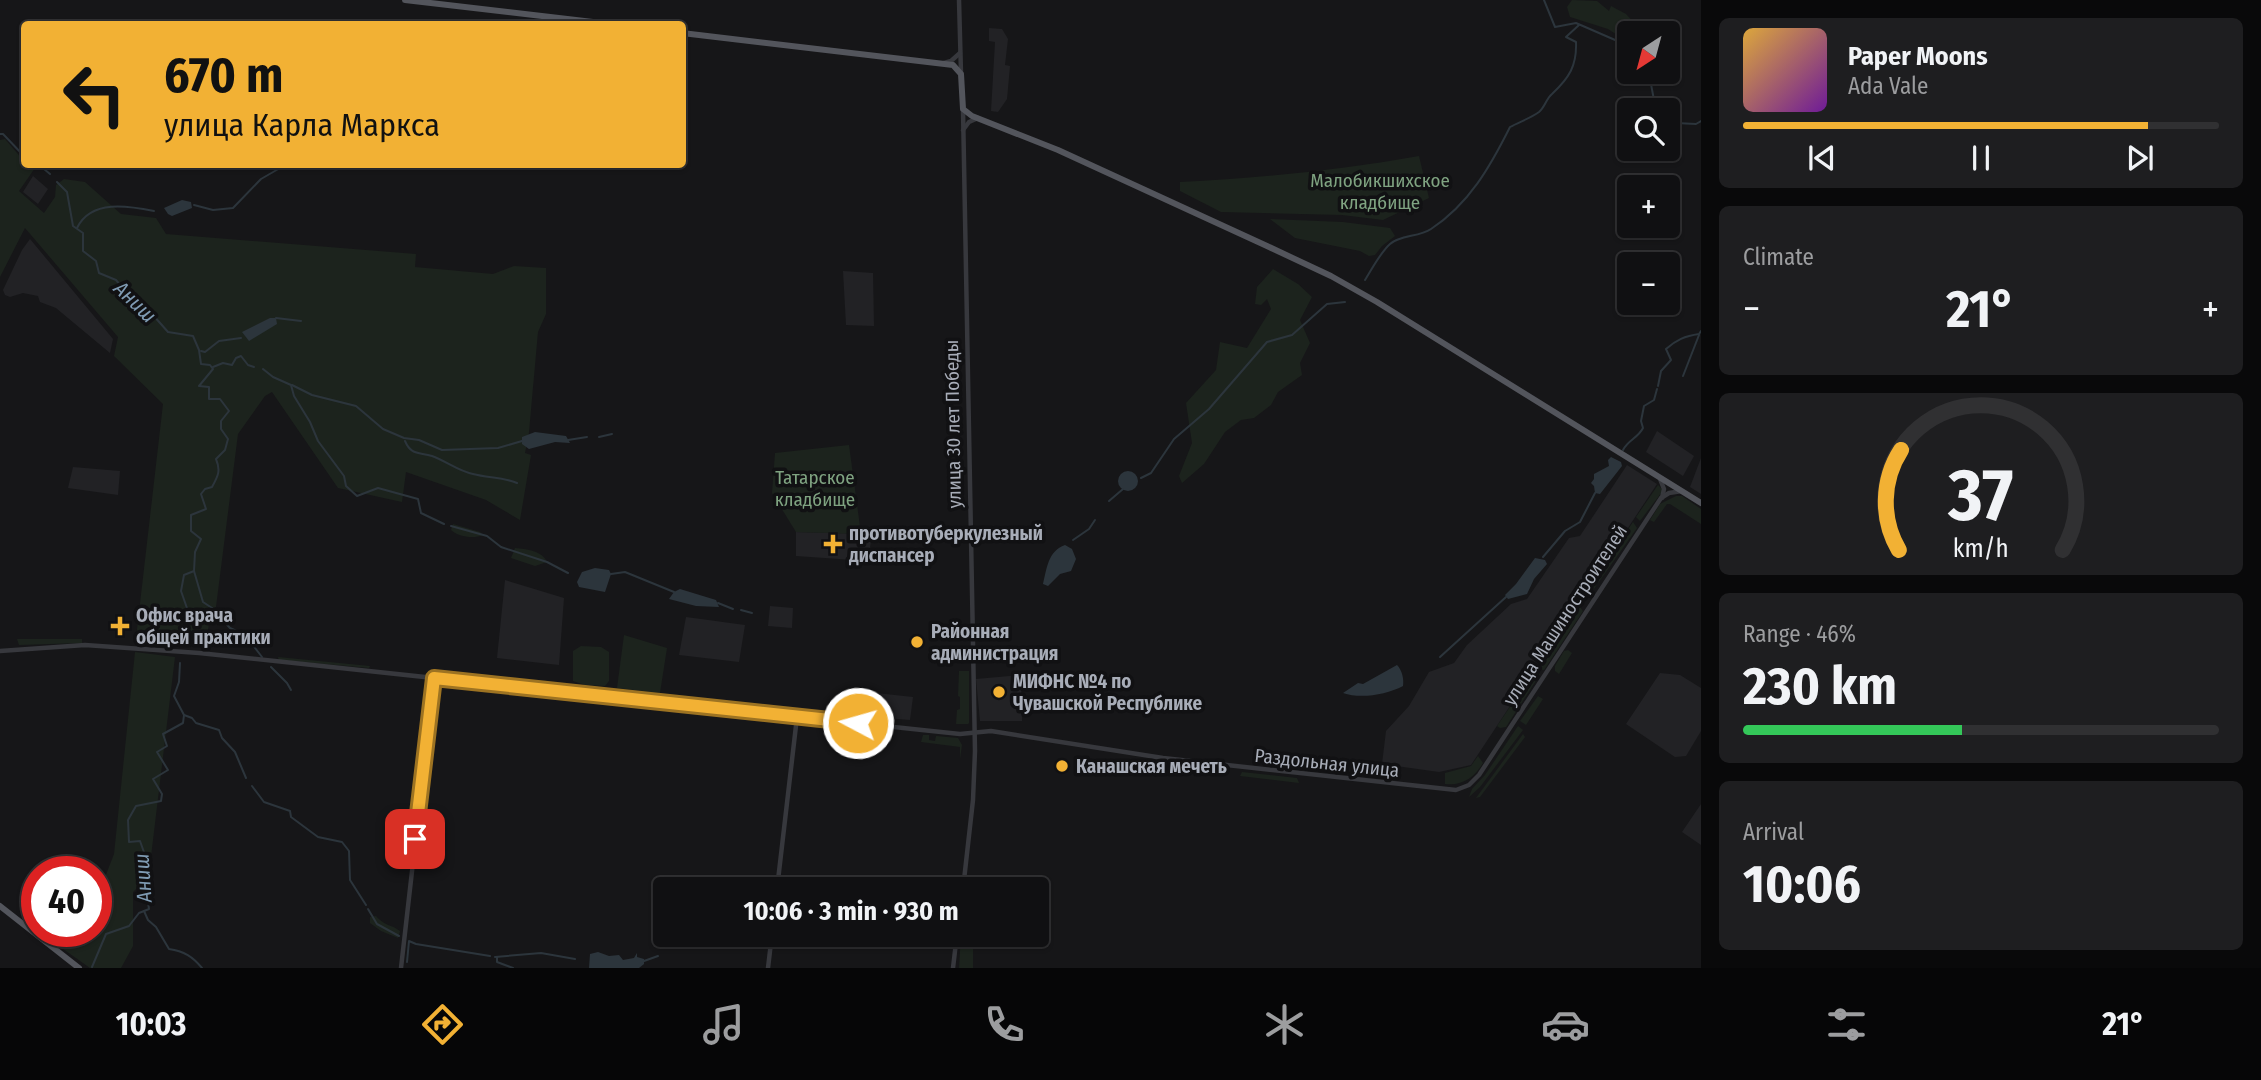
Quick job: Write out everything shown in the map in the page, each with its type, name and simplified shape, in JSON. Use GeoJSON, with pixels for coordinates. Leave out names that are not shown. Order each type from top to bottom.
{"type":"FeatureCollection","features":[{"type":"Feature","properties":{"kind":"main road"},"geometry":{"type":"LineString","coordinates":[[405,0],[584,21]]}},
{"type":"Feature","properties":{"kind":"main road"},"geometry":{"type":"LineString","coordinates":[[686,33],[953,65],[961,74],[962,109],[1058,150],[1331,276],[1701,503]]}},
{"type":"Feature","properties":{"kind":"main road"},"geometry":{"type":"LineString","coordinates":[[0,906],[79,968]]}},
{"type":"Feature","properties":{"kind":"street"},"geometry":{"type":"LineString","coordinates":[[959,0],[961,74]]}},
{"type":"Feature","properties":{"kind":"street"},"geometry":{"type":"LineString","coordinates":[[943,63],[951,61],[960,53]]}},
{"type":"Feature","properties":{"kind":"street","name":"улица 30 лет Победы"},"geometry":{"type":"LineString","coordinates":[[962,109],[974,732],[972,800],[963,877]]}},
{"type":"Feature","properties":{"kind":"street"},"geometry":{"type":"LineString","coordinates":[[963,131],[969,122],[978,118]]}},
{"type":"Feature","properties":{"kind":"street"},"geometry":{"type":"LineString","coordinates":[[1654,474],[1663,485],[1661,498]]}},
{"type":"Feature","properties":{"kind":"street"},"geometry":{"type":"LineString","coordinates":[[1661,498],[1669,493],[1683,492]]}},
{"type":"Feature","properties":{"kind":"street","name":"улица Машиностроителей"},"geometry":{"type":"LineString","coordinates":[[1469,785],[1479,775],[1661,498]]}},
{"type":"Feature","properties":{"kind":"street","name":"Раздольная улица"},"geometry":{"type":"LineString","coordinates":[[0,651],[61,646],[131,647],[960,734],[991,731],[1198,763],[1449,790],[1469,785]]}},
{"type":"Feature","properties":{"kind":"street"},"geometry":{"type":"LineString","coordinates":[[401,968],[434,678]]}},
{"type":"Feature","properties":{"kind":"street"},"geometry":{"type":"LineString","coordinates":[[778,877],[797,717]]}},
{"type":"Feature","properties":{"kind":"street"},"geometry":{"type":"LineString","coordinates":[[768,968],[770,947]]}},
{"type":"Feature","properties":{"kind":"street"},"geometry":{"type":"LineString","coordinates":[[953,968],[955,947]]}},
{"type":"Feature","properties":{"kind":"shaded area"},"geometry":{"type":"Polygon","coordinates":[[[989,28],[1002,29],[1008,39],[1005,65],[1010,66],[1007,99],[998,112],[991,111],[995,42],[989,41],[989,28]]]}},
{"type":"Feature","properties":{"kind":"shaded area"},"geometry":{"type":"Polygon","coordinates":[[[33,176],[48,189],[38,204],[23,192],[33,176]]]}},
{"type":"Feature","properties":{"kind":"shaded area"},"geometry":{"type":"Polygon","coordinates":[[[182,200],[191,202],[192,208],[172,216],[168,214],[164,208],[182,200]]]}},
{"type":"Feature","properties":{"kind":"shaded area"},"geometry":{"type":"Polygon","coordinates":[[[30,239],[113,339],[110,353],[56,308],[40,302],[38,296],[23,293],[10,297],[5,295],[3,290],[30,239]]]}},
{"type":"Feature","properties":{"kind":"shaded area"},"geometry":{"type":"Polygon","coordinates":[[[843,271],[873,273],[874,326],[846,325],[843,271]]]}},
{"type":"Feature","properties":{"kind":"shaded area"},"geometry":{"type":"Polygon","coordinates":[[[270,318],[276,318],[277,324],[249,341],[242,332],[270,318]]]}},
{"type":"Feature","properties":{"kind":"shaded area"},"geometry":{"type":"Polygon","coordinates":[[[1657,431],[1694,456],[1683,476],[1646,452],[1657,431]]]}},
{"type":"Feature","properties":{"kind":"shaded area"},"geometry":{"type":"Polygon","coordinates":[[[535,432],[566,436],[570,443],[555,442],[529,449],[522,444],[522,437],[535,432]]]}},
{"type":"Feature","properties":{"kind":"shaded area"},"geometry":{"type":"Polygon","coordinates":[[[1611,457],[1621,462],[1622,466],[1600,494],[1595,493],[1591,483],[1594,474],[1609,466],[1608,460],[1611,457]]]}},
{"type":"Feature","properties":{"kind":"shaded area"},"geometry":{"type":"Polygon","coordinates":[[[1701,458],[1701,494],[1690,487],[1701,458]]]}},
{"type":"Feature","properties":{"kind":"shaded area"},"geometry":{"type":"Polygon","coordinates":[[[1627,465],[1657,484],[1471,765],[1439,772],[1382,764],[1386,731],[1409,706],[1429,672],[1454,663],[1467,645],[1511,604],[1527,599],[1569,538],[1580,536],[1627,465]]]}},
{"type":"Feature","properties":{"kind":"shaded area"},"geometry":{"type":"Polygon","coordinates":[[[73,467],[120,471],[118,495],[68,488],[73,467]]]}},
{"type":"Feature","properties":{"kind":"shaded area"},"geometry":{"type":"Polygon","coordinates":[[[1128,471],[1135,474],[1138,481],[1135,488],[1128,491],[1121,488],[1118,481],[1121,474],[1128,471]]]}},
{"type":"Feature","properties":{"kind":"shaded area","name":"противотуберкулезный диспансер"},"geometry":{"type":"Polygon","coordinates":[[[796,532],[872,534],[868,561],[796,556],[796,532]]]}},
{"type":"Feature","properties":{"kind":"shaded area"},"geometry":{"type":"Polygon","coordinates":[[[1065,545],[1072,549],[1076,559],[1071,571],[1060,574],[1048,586],[1043,584],[1052,556],[1065,545]]]}},
{"type":"Feature","properties":{"kind":"shaded area"},"geometry":{"type":"Polygon","coordinates":[[[1535,558],[1545,560],[1547,564],[1534,579],[1527,594],[1508,599],[1505,595],[1535,558]]]}},
{"type":"Feature","properties":{"kind":"shaded area"},"geometry":{"type":"Polygon","coordinates":[[[595,568],[609,570],[611,574],[605,592],[579,587],[577,582],[582,572],[595,568]]]}},
{"type":"Feature","properties":{"kind":"shaded area"},"geometry":{"type":"Polygon","coordinates":[[[505,580],[564,598],[559,665],[497,658],[505,580]]]}},
{"type":"Feature","properties":{"kind":"shaded area"},"geometry":{"type":"Polygon","coordinates":[[[680,589],[716,600],[719,607],[696,606],[669,599],[680,589]]]}},
{"type":"Feature","properties":{"kind":"shaded area"},"geometry":{"type":"Polygon","coordinates":[[[770,606],[793,608],[792,628],[768,626],[770,606]]]}},
{"type":"Feature","properties":{"kind":"shaded area"},"geometry":{"type":"Polygon","coordinates":[[[686,617],[745,625],[739,662],[679,655],[686,617]]]}},
{"type":"Feature","properties":{"kind":"shaded area"},"geometry":{"type":"Polygon","coordinates":[[[1397,665],[1403,686],[1373,695],[1343,693],[1358,683],[1363,684],[1397,665]]]}},
{"type":"Feature","properties":{"kind":"shaded area"},"geometry":{"type":"Polygon","coordinates":[[[1660,673],[1680,675],[1701,688],[1701,731],[1686,756],[1675,757],[1626,724],[1660,673]]]}},
{"type":"Feature","properties":{"kind":"shaded area","name":"МИФНС №4 по Чувашской Республике"},"geometry":{"type":"Polygon","coordinates":[[[1021,675],[1022,721],[980,721],[976,679],[1021,675]]]}},
{"type":"Feature","properties":{"kind":"shaded area"},"geometry":{"type":"Polygon","coordinates":[[[876,693],[913,697],[910,720],[873,717],[876,693]]]}},
{"type":"Feature","properties":{"kind":"shaded area"},"geometry":{"type":"Polygon","coordinates":[[[1701,804],[1701,845],[1682,832],[1701,804]]]}},
{"type":"Feature","properties":{"kind":"shaded area"},"geometry":{"type":"Polygon","coordinates":[[[598,952],[609,956],[619,955],[623,960],[634,958],[637,953],[637,957],[644,959],[644,964],[639,968],[589,968],[590,954],[598,952]]]}},
{"type":"Feature","properties":{"kind":"green space"},"geometry":{"type":"Polygon","coordinates":[[[1572,0],[1597,1],[1609,11],[1611,6],[1626,14],[1632,21],[1617,21],[1617,35],[1608,29],[1570,17],[1567,7],[1572,0]]]}},
{"type":"Feature","properties":{"kind":"green space"},"geometry":{"type":"Polygon","coordinates":[[[5,139],[21,158],[21,168],[35,168],[19,191],[44,213],[55,197],[56,185],[64,179],[85,182],[121,214],[156,218],[166,234],[416,254],[415,267],[493,274],[514,266],[546,268],[546,314],[538,332],[525,453],[531,455],[520,520],[486,500],[406,472],[402,502],[338,488],[272,392],[265,396],[238,434],[216,607],[212,609],[205,645],[174,644],[136,638],[163,404],[114,356],[118,337],[25,228],[0,277],[0,140],[5,139]]]}},
{"type":"Feature","properties":{"kind":"green space","name":"Малобикшихское кладбище"},"geometry":{"type":"Polygon","coordinates":[[[1419,156],[1429,198],[1383,220],[1342,215],[1221,212],[1180,191],[1180,182],[1300,173],[1419,156]]]}},
{"type":"Feature","properties":{"kind":"green space"},"geometry":{"type":"Polygon","coordinates":[[[1270,219],[1343,222],[1390,228],[1395,236],[1375,255],[1369,256],[1360,251],[1295,238],[1270,219]]]}},
{"type":"Feature","properties":{"kind":"green space"},"geometry":{"type":"Polygon","coordinates":[[[1273,269],[1298,284],[1312,297],[1300,320],[1310,343],[1300,363],[1302,375],[1278,392],[1271,405],[1254,418],[1241,420],[1225,432],[1204,464],[1182,483],[1179,476],[1192,443],[1186,403],[1216,370],[1220,342],[1247,348],[1271,309],[1267,299],[1261,305],[1255,304],[1257,287],[1273,269]]]}},
{"type":"Feature","properties":{"kind":"green space","name":"Татарское кладбище"},"geometry":{"type":"Polygon","coordinates":[[[849,445],[861,534],[796,532],[772,493],[775,453],[849,445]]]}},
{"type":"Feature","properties":{"kind":"green space"},"geometry":{"type":"Polygon","coordinates":[[[1658,485],[1662,492],[1640,521],[1636,517],[1658,485]]]}},
{"type":"Feature","properties":{"kind":"green space"},"geometry":{"type":"Polygon","coordinates":[[[1682,496],[1701,509],[1701,524],[1670,504],[1667,504],[1654,522],[1650,520],[1660,504],[1682,496]]]}},
{"type":"Feature","properties":{"kind":"green space"},"geometry":{"type":"Polygon","coordinates":[[[1633,522],[1637,528],[1584,603],[1580,601],[1633,522]]]}},
{"type":"Feature","properties":{"kind":"green space"},"geometry":{"type":"Polygon","coordinates":[[[453,524],[483,535],[462,536],[451,530],[453,524]]]}},
{"type":"Feature","properties":{"kind":"green space"},"geometry":{"type":"Polygon","coordinates":[[[515,548],[538,553],[547,562],[535,566],[511,558],[515,548]]]}},
{"type":"Feature","properties":{"kind":"green space"},"geometry":{"type":"Polygon","coordinates":[[[1578,605],[1583,611],[1544,670],[1536,668],[1578,605]]]}},
{"type":"Feature","properties":{"kind":"green space"},"geometry":{"type":"Polygon","coordinates":[[[624,635],[667,648],[660,693],[617,688],[624,635]]]}},
{"type":"Feature","properties":{"kind":"green space"},"geometry":{"type":"Polygon","coordinates":[[[17,639],[82,639],[82,643],[19,645],[17,639]]]}},
{"type":"Feature","properties":{"kind":"green space"},"geometry":{"type":"Polygon","coordinates":[[[581,646],[601,647],[609,652],[609,681],[605,686],[573,681],[573,651],[581,646]]]}},
{"type":"Feature","properties":{"kind":"green space"},"geometry":{"type":"Polygon","coordinates":[[[1564,651],[1572,653],[1559,674],[1555,671],[1555,666],[1564,651]]]}},
{"type":"Feature","properties":{"kind":"green space"},"geometry":{"type":"Polygon","coordinates":[[[135,652],[175,657],[147,890],[137,888],[133,892],[133,946],[121,968],[90,968],[60,947],[112,947],[114,854],[135,652]]]}},
{"type":"Feature","properties":{"kind":"green space"},"geometry":{"type":"Polygon","coordinates":[[[278,657],[370,666],[279,660],[278,657]]]}},
{"type":"Feature","properties":{"kind":"green space"},"geometry":{"type":"Polygon","coordinates":[[[959,671],[969,671],[968,724],[956,724],[957,710],[960,709],[959,671]]]}},
{"type":"Feature","properties":{"kind":"green space"},"geometry":{"type":"Polygon","coordinates":[[[1534,671],[1540,674],[1539,676],[1506,727],[1500,728],[1497,726],[1534,671]]]}},
{"type":"Feature","properties":{"kind":"green space"},"geometry":{"type":"Polygon","coordinates":[[[482,677],[550,685],[550,688],[483,680],[482,677]]]}},
{"type":"Feature","properties":{"kind":"green space"},"geometry":{"type":"Polygon","coordinates":[[[1538,696],[1543,699],[1526,725],[1520,721],[1538,696]]]}},
{"type":"Feature","properties":{"kind":"green space"},"geometry":{"type":"Polygon","coordinates":[[[667,697],[741,706],[741,709],[667,700],[667,697]]]}},
{"type":"Feature","properties":{"kind":"green space"},"geometry":{"type":"Polygon","coordinates":[[[1518,726],[1523,730],[1480,787],[1469,797],[1472,789],[1485,775],[1518,726]]]}},
{"type":"Feature","properties":{"kind":"green space"},"geometry":{"type":"Polygon","coordinates":[[[1523,734],[1525,737],[1480,797],[1476,798],[1523,734]]]}},
{"type":"Feature","properties":{"kind":"green space"},"geometry":{"type":"Polygon","coordinates":[[[923,735],[929,735],[929,740],[935,741],[936,736],[958,738],[962,745],[960,759],[960,747],[921,742],[923,735]]]}},
{"type":"Feature","properties":{"kind":"green space"},"geometry":{"type":"Polygon","coordinates":[[[1478,756],[1483,763],[1472,777],[1457,784],[1445,784],[1445,773],[1471,766],[1478,756]]]}},
{"type":"Feature","properties":{"kind":"green space"},"geometry":{"type":"Polygon","coordinates":[[[1242,772],[1297,778],[1299,783],[1240,776],[1242,772]]]}},
{"type":"Feature","properties":{"kind":"green space"},"geometry":{"type":"Polygon","coordinates":[[[376,916],[400,931],[398,938],[370,923],[370,917],[376,916]]]}},
{"type":"Feature","properties":{"kind":"green space"},"geometry":{"type":"Polygon","coordinates":[[[960,947],[973,947],[973,968],[959,968],[960,947]]]}},
{"type":"Feature","properties":{"kind":"waterway"},"geometry":{"type":"LineString","coordinates":[[1544,0],[1555,27],[1576,23],[1617,41]]}},
{"type":"Feature","properties":{"kind":"waterway"},"geometry":{"type":"LineString","coordinates":[[1365,280],[1390,244],[1431,229],[1457,208],[1477,184],[1510,127],[1541,110],[1571,71],[1576,42],[1566,37],[1579,25]]}},
{"type":"Feature","properties":{"kind":"waterway"},"geometry":{"type":"LineString","coordinates":[[1651,84],[1654,98]]}},
{"type":"Feature","properties":{"kind":"waterway"},"geometry":{"type":"LineString","coordinates":[[1680,123],[1696,124],[1701,121]]}},
{"type":"Feature","properties":{"kind":"waterway","name":"Аниш"},"geometry":{"type":"LineString","coordinates":[[0,134],[21,153]]}},
{"type":"Feature","properties":{"kind":"waterway","name":"Аниш"},"geometry":{"type":"LineString","coordinates":[[43,168],[50,174]]}},
{"type":"Feature","properties":{"kind":"waterway"},"geometry":{"type":"LineString","coordinates":[[194,205],[213,210],[233,208],[261,179],[280,168]]}},
{"type":"Feature","properties":{"kind":"waterway","name":"Аниш"},"geometry":{"type":"LineString","coordinates":[[57,182],[67,192],[73,226],[83,233],[83,251],[96,261],[99,273],[116,280],[139,308],[153,315],[168,332],[193,336],[201,364],[210,365],[213,369],[199,386],[209,387],[209,399],[220,399],[229,411],[221,421],[221,429],[228,439],[225,450],[216,459],[219,470],[217,476],[212,487],[201,494],[206,509],[191,515],[191,531],[201,539],[195,552],[194,571],[184,575],[181,591],[188,611],[187,624],[180,640]]}},
{"type":"Feature","properties":{"kind":"waterway"},"geometry":{"type":"LineString","coordinates":[[77,228],[91,212],[101,209],[133,207],[154,211]]}},
{"type":"Feature","properties":{"kind":"waterway"},"geometry":{"type":"LineString","coordinates":[[1141,478],[1151,473],[1174,439],[1209,409],[1267,342],[1292,335],[1327,304],[1345,302]]}},
{"type":"Feature","properties":{"kind":"waterway"},"geometry":{"type":"LineString","coordinates":[[276,318],[301,321]]}},
{"type":"Feature","properties":{"kind":"waterway"},"geometry":{"type":"LineString","coordinates":[[1658,386],[1661,371],[1671,360],[1666,349],[1701,331]]}},
{"type":"Feature","properties":{"kind":"waterway"},"geometry":{"type":"LineString","coordinates":[[1683,376],[1699,335]]}},
{"type":"Feature","properties":{"kind":"waterway"},"geometry":{"type":"LineString","coordinates":[[201,351],[205,352],[219,341],[241,338]]}},
{"type":"Feature","properties":{"kind":"waterway"},"geometry":{"type":"LineString","coordinates":[[213,367],[223,363],[232,365],[236,358],[241,356],[248,365],[254,367]]}},
{"type":"Feature","properties":{"kind":"waterway"},"geometry":{"type":"LineString","coordinates":[[263,369],[291,385],[318,441],[344,476],[346,486],[357,496],[378,488],[418,499],[421,513],[444,524]]}},
{"type":"Feature","properties":{"kind":"waterway"},"geometry":{"type":"LineString","coordinates":[[292,385],[312,395],[356,406],[383,429],[442,450],[498,448],[522,441]]}},
{"type":"Feature","properties":{"kind":"waterway"},"geometry":{"type":"LineString","coordinates":[[1623,450],[1643,428],[1641,421],[1644,406],[1654,400],[1657,389]]}},
{"type":"Feature","properties":{"kind":"waterway"},"geometry":{"type":"LineString","coordinates":[[599,437],[612,434]]}},
{"type":"Feature","properties":{"kind":"waterway"},"geometry":{"type":"LineString","coordinates":[[568,440],[587,437]]}},
{"type":"Feature","properties":{"kind":"waterway"},"geometry":{"type":"LineString","coordinates":[[405,441],[412,451],[432,456],[462,471],[517,483]]}},
{"type":"Feature","properties":{"kind":"waterway"},"geometry":{"type":"LineString","coordinates":[[1109,501],[1123,489]]}},
{"type":"Feature","properties":{"kind":"waterway"},"geometry":{"type":"LineString","coordinates":[[1543,557],[1565,531],[1580,522],[1595,493]]}},
{"type":"Feature","properties":{"kind":"waterway"},"geometry":{"type":"LineString","coordinates":[[1073,540],[1089,529],[1095,520]]}},
{"type":"Feature","properties":{"kind":"waterway"},"geometry":{"type":"LineString","coordinates":[[451,526],[487,536],[501,547],[547,562],[568,573]]}},
{"type":"Feature","properties":{"kind":"waterway"},"geometry":{"type":"LineString","coordinates":[[194,571],[203,602],[230,628],[245,635],[262,657]]}},
{"type":"Feature","properties":{"kind":"waterway"},"geometry":{"type":"LineString","coordinates":[[611,574],[625,572],[674,592]]}},
{"type":"Feature","properties":{"kind":"waterway"},"geometry":{"type":"LineString","coordinates":[[1440,657],[1506,597]]}},
{"type":"Feature","properties":{"kind":"waterway"},"geometry":{"type":"LineString","coordinates":[[718,603],[733,609]]}},
{"type":"Feature","properties":{"kind":"waterway"},"geometry":{"type":"LineString","coordinates":[[741,610],[752,613]]}},
{"type":"Feature","properties":{"kind":"waterway","name":"Аниш"},"geometry":{"type":"LineString","coordinates":[[92,967],[106,934],[129,926],[139,913],[149,909],[143,869],[145,855],[140,841],[129,842],[128,820],[136,806],[161,801],[162,794],[153,779],[168,770],[157,752],[167,746],[163,734],[183,723],[184,715],[174,696],[179,682],[180,663]]}},
{"type":"Feature","properties":{"kind":"waterway"},"geometry":{"type":"LineString","coordinates":[[271,667],[291,690]]}},
{"type":"Feature","properties":{"kind":"waterway"},"geometry":{"type":"LineString","coordinates":[[184,715],[196,723],[219,730],[222,738],[235,752],[246,778]]}},
{"type":"Feature","properties":{"kind":"waterway"},"geometry":{"type":"LineString","coordinates":[[252,786],[264,802],[290,811],[291,817],[318,837],[342,842],[349,851],[350,880],[366,905]]}},
{"type":"Feature","properties":{"kind":"waterway"},"geometry":{"type":"LineString","coordinates":[[368,909],[377,924],[399,936]]}},
{"type":"Feature","properties":{"kind":"waterway"},"geometry":{"type":"LineString","coordinates":[[144,911],[169,949],[188,955],[202,968]]}},
{"type":"Feature","properties":{"kind":"waterway"},"geometry":{"type":"LineString","coordinates":[[407,962],[409,941],[490,956]]}},
{"type":"Feature","properties":{"kind":"waterway"},"geometry":{"type":"LineString","coordinates":[[495,957],[541,953],[575,959]]}},
{"type":"Feature","properties":{"kind":"waterway"},"geometry":{"type":"LineString","coordinates":[[644,961],[658,956]]}},
{"type":"Feature","properties":{"kind":"waterway"},"geometry":{"type":"LineString","coordinates":[[497,957],[497,962],[513,968]]}},
{"type":"Feature","properties":{"kind":"place","name":"противотуберкулезный диспансер"},"geometry":{"type":"Point","coordinates":[833,544]}},
{"type":"Feature","properties":{"kind":"place","name":"Офис врача общей практики"},"geometry":{"type":"Point","coordinates":[120,626]}},
{"type":"Feature","properties":{"kind":"place","name":"Районная администрация"},"geometry":{"type":"Point","coordinates":[917,642]}},
{"type":"Feature","properties":{"kind":"place","name":"МИФНС №4 по Чувашской Республике"},"geometry":{"type":"Point","coordinates":[999,692]}},
{"type":"Feature","properties":{"kind":"place","name":"Канашская мечеть"},"geometry":{"type":"Point","coordinates":[1062,766]}},
{"type":"Feature","properties":{"kind":"route"},"geometry":{"type":"LineString","coordinates":[[415,839],[434,678],[858,723]]}}]}
